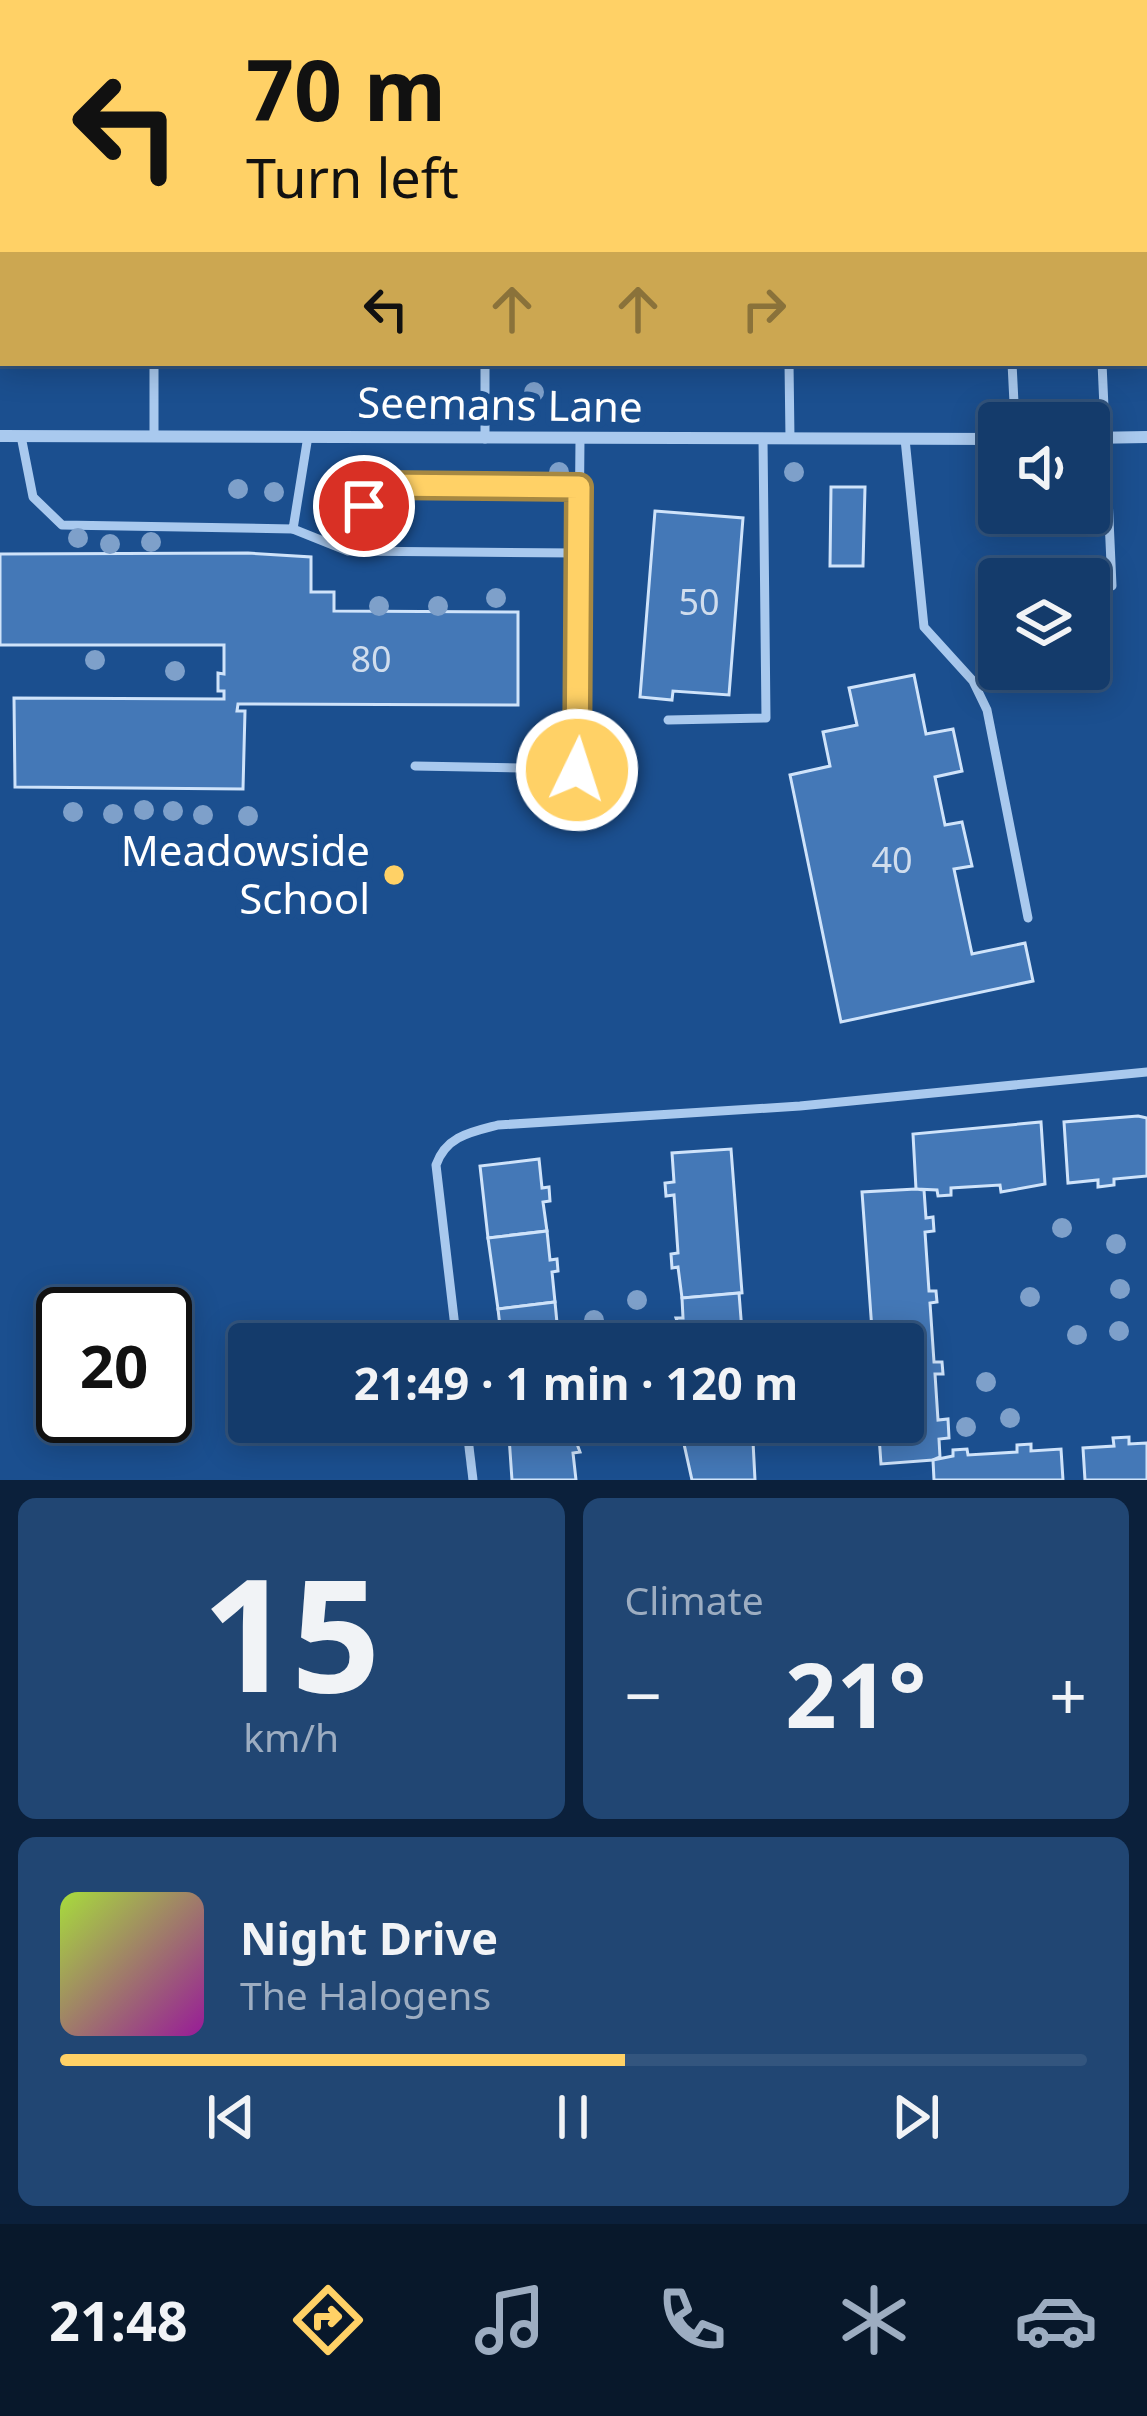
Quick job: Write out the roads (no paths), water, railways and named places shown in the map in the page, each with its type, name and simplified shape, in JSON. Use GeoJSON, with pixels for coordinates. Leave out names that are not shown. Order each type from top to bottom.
{"type":"FeatureCollection","features":[{"type":"Feature","properties":{"kind":"street","name":"Seemans Lane"},"geometry":{"type":"LineString","coordinates":[[0,436],[978,439]]}},
{"type":"Feature","properties":{"kind":"street"},"geometry":{"type":"LineString","coordinates":[[1110,438],[1147,437]]}},
{"type":"Feature","properties":{"kind":"lane"},"geometry":{"type":"LineString","coordinates":[[154,366],[154,436]]}},
{"type":"Feature","properties":{"kind":"lane"},"geometry":{"type":"LineString","coordinates":[[485,366],[485,439]]}},
{"type":"Feature","properties":{"kind":"lane"},"geometry":{"type":"LineString","coordinates":[[789,366],[790,439]]}},
{"type":"Feature","properties":{"kind":"lane"},"geometry":{"type":"LineString","coordinates":[[1012,366],[1014,402]]}},
{"type":"Feature","properties":{"kind":"lane"},"geometry":{"type":"LineString","coordinates":[[1099,402],[1102,366]]}},
{"type":"Feature","properties":{"kind":"lane"},"geometry":{"type":"LineString","coordinates":[[21,436],[33,497],[62,525],[292,529],[348,551],[577,553]]}},
{"type":"Feature","properties":{"kind":"lane"},"geometry":{"type":"LineString","coordinates":[[292,529],[308,436]]}},
{"type":"Feature","properties":{"kind":"lane"},"geometry":{"type":"LineString","coordinates":[[415,766],[577,770],[580,439]]}},
{"type":"Feature","properties":{"kind":"lane"},"geometry":{"type":"LineString","coordinates":[[668,720],[766,718],[763,439]]}},
{"type":"Feature","properties":{"kind":"lane"},"geometry":{"type":"LineString","coordinates":[[905,439],[924,627],[974,682],[987,710],[1028,918]]}},
{"type":"Feature","properties":{"kind":"lane"},"geometry":{"type":"LineString","coordinates":[[363,551],[362,513],[374,489],[382,485],[579,487]]}},
{"type":"Feature","properties":{"kind":"lane"},"geometry":{"type":"LineString","coordinates":[[1106,534],[1112,586]]}},
{"type":"Feature","properties":{"kind":"lane"},"geometry":{"type":"LineString","coordinates":[[455,1323],[436,1165],[441,1150],[460,1135],[498,1125],[800,1106],[1147,1072]]}},
{"type":"Feature","properties":{"kind":"lane"},"geometry":{"type":"LineString","coordinates":[[469,1443],[473,1480]]}},
{"type":"Feature","properties":{"kind":"place","name":"Meadowside School"},"geometry":{"type":"Point","coordinates":[394,875]}}]}
